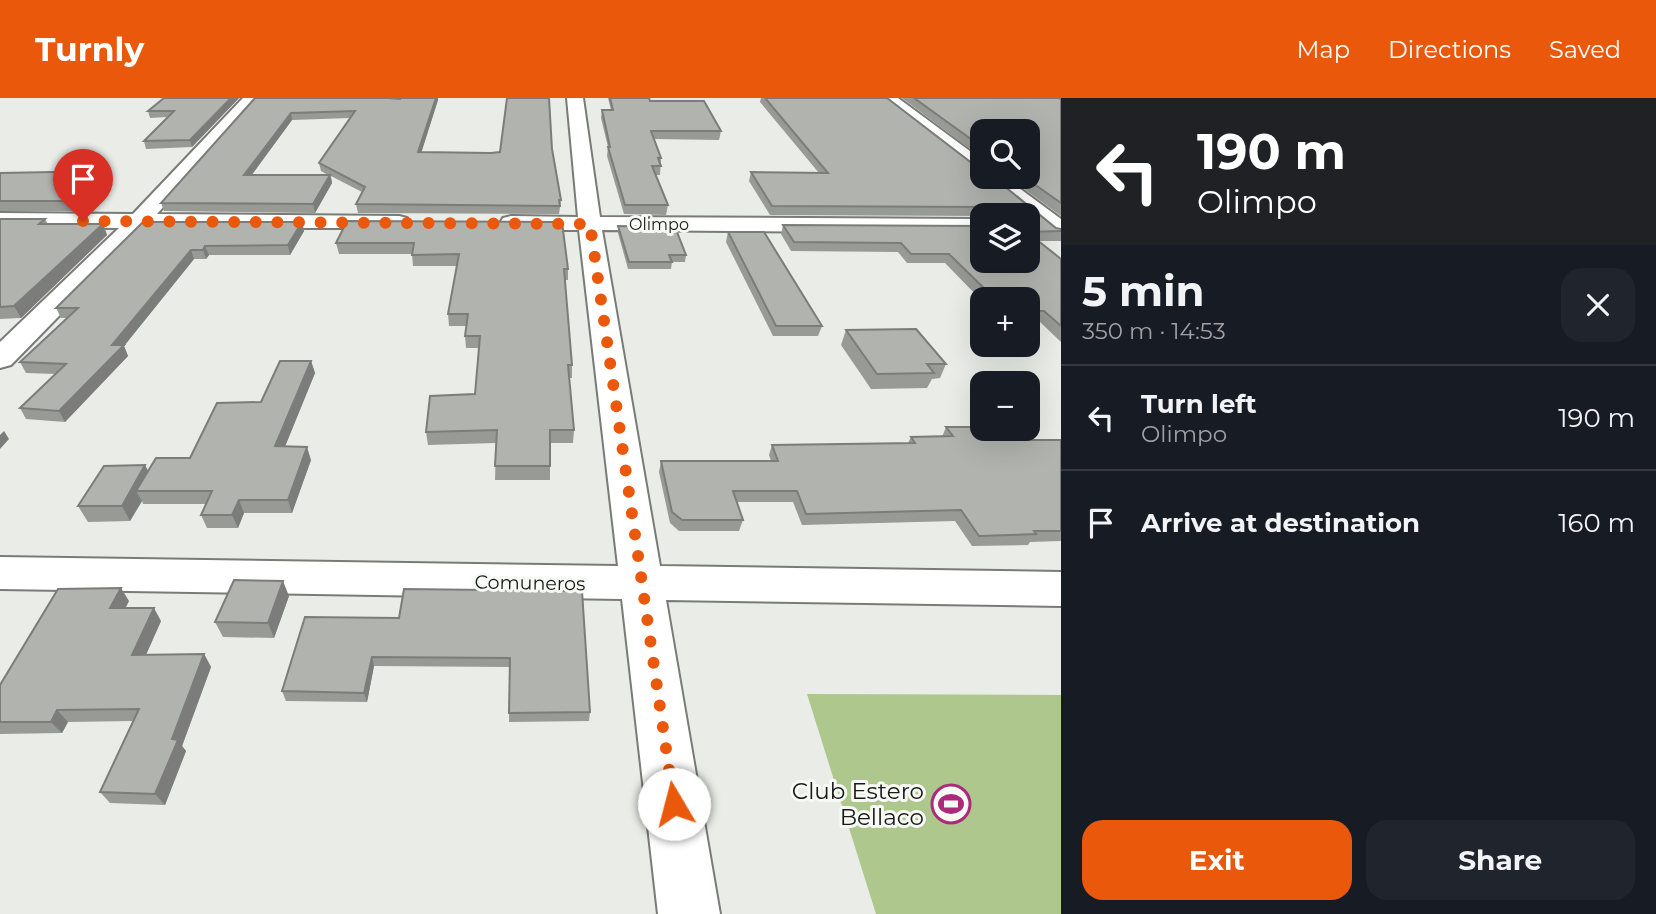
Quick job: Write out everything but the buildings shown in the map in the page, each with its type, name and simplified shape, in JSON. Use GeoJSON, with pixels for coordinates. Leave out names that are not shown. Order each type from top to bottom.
{"type":"FeatureCollection","features":[{"type":"Feature","properties":{"kind":"street"},"geometry":{"type":"LineString","coordinates":[[0,359],[138,222],[252,98]]}},
{"type":"Feature","properties":{"kind":"street"},"geometry":{"type":"LineString","coordinates":[[575,98],[590,224],[689,914]]}},
{"type":"Feature","properties":{"kind":"street"},"geometry":{"type":"LineString","coordinates":[[888,98],[970,160]]}},
{"type":"Feature","properties":{"kind":"street"},"geometry":{"type":"LineString","coordinates":[[1008,189],[1060,228]]}},
{"type":"Feature","properties":{"kind":"street"},"geometry":{"type":"LineString","coordinates":[[0,220],[426,223]]}},
{"type":"Feature","properties":{"kind":"street","name":"Olimpo"},"geometry":{"type":"LineString","coordinates":[[494,223],[970,226]]}},
{"type":"Feature","properties":{"kind":"street"},"geometry":{"type":"LineString","coordinates":[[1040,227],[1060,228]]}},
{"type":"Feature","properties":{"kind":"street","name":"Comuneros"},"geometry":{"type":"LineString","coordinates":[[0,573],[643,585],[1061,589]]}},
{"type":"Feature","properties":{"kind":"green space","name":"Club Estero Bellaco"},"geometry":{"type":"Polygon","coordinates":[[[807,694],[1061,695],[1061,914],[876,914],[807,694]]]}},
{"type":"Feature","properties":{"kind":"place","name":"Club Estero Bellaco"},"geometry":{"type":"Point","coordinates":[951,804]}},
{"type":"Feature","properties":{"kind":"route"},"geometry":{"type":"LineString","coordinates":[[83,221],[590,224],[674,804]]}}]}
